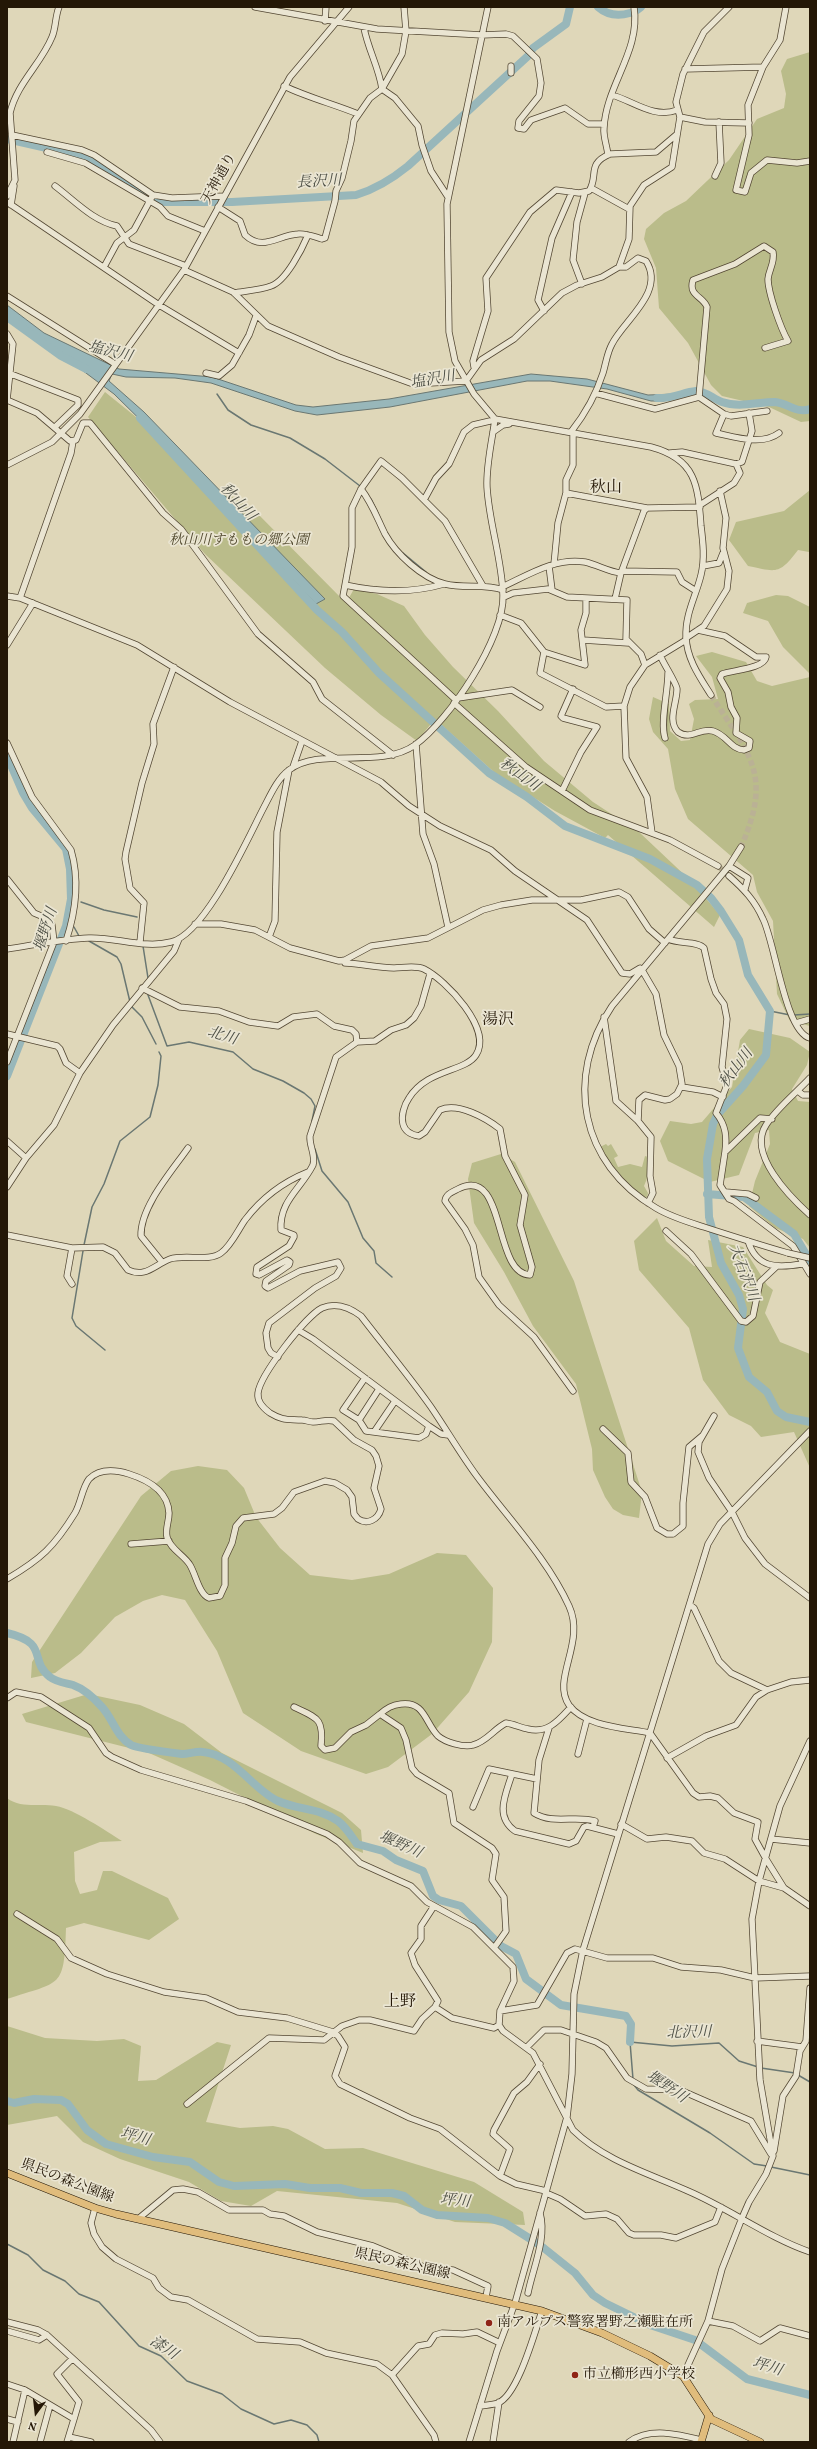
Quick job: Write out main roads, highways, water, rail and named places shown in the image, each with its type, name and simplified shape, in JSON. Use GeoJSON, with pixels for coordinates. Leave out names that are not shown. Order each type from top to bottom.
{"type":"FeatureCollection","features":[{"type":"Feature","properties":{"kind":"main road","name":"県民の森公園線"},"geometry":{"type":"LineString","coordinates":[[7,2173],[95,2208],[138,2219],[515,2303],[542,2311],[627,2344],[683,2376],[709,2415],[715,2421],[760,2442]]}},
{"type":"Feature","properties":{"kind":"main road"},"geometry":{"type":"LineString","coordinates":[[701,2441],[709,2415]]}},
{"type":"Feature","properties":{"kind":"water"},"geometry":{"type":"Polygon","coordinates":[[[7,305],[44,333],[119,369],[212,377],[296,405],[313,407],[389,399],[531,374],[587,379],[648,395],[675,394],[664,401],[651,401],[607,389],[550,381],[527,381],[390,407],[317,415],[295,411],[211,383],[175,378],[126,377],[112,374],[109,381],[144,412],[325,599],[316,604],[171,450],[114,394],[7,314],[7,305]]]}},
{"type":"Feature","properties":{"kind":"waterway","name":"長沢川"},"geometry":{"type":"LineString","coordinates":[[7,139],[82,156],[159,202],[232,202],[356,195],[384,183],[408,166],[528,56],[533,48],[566,24],[570,7]]}},
{"type":"Feature","properties":{"kind":"waterway","name":"長沢川"},"geometry":{"type":"LineString","coordinates":[[598,7],[605,12],[613,14],[630,13]]}},
{"type":"Feature","properties":{"kind":"waterway","name":"長沢川"},"geometry":{"type":"LineString","coordinates":[[637,10],[641,7]]}},
{"type":"Feature","properties":{"kind":"waterway","name":"秋山川"},"geometry":{"type":"LineString","coordinates":[[7,317],[61,356],[86,369]]}},
{"type":"Feature","properties":{"kind":"waterway","name":"塩沢川"},"geometry":{"type":"LineString","coordinates":[[657,398],[700,391],[728,404],[742,405],[775,402],[801,410],[810,409]]}},
{"type":"Feature","properties":{"kind":"waterway"},"geometry":{"type":"LineString","coordinates":[[217,394],[228,410],[251,425],[290,438],[325,459],[360,486]]}},
{"type":"Feature","properties":{"kind":"waterway","name":"秋山川"},"geometry":{"type":"LineString","coordinates":[[140,418],[317,610],[342,632],[379,673],[489,773],[527,797],[565,826],[650,859],[697,885],[711,898],[721,911],[739,940],[748,975],[770,1011],[766,1055],[743,1086],[717,1115],[713,1124],[707,1159],[709,1217],[721,1263],[739,1295],[743,1309],[738,1348],[749,1377],[767,1392],[777,1411],[786,1417],[810,1422]]}},
{"type":"Feature","properties":{"kind":"waterway"},"geometry":{"type":"LineString","coordinates":[[371,499],[382,522]]}},
{"type":"Feature","properties":{"kind":"waterway"},"geometry":{"type":"LineString","coordinates":[[403,553],[426,572]]}},
{"type":"Feature","properties":{"kind":"waterway","name":"堰野川"},"geometry":{"type":"LineString","coordinates":[[7,756],[23,793],[32,808],[66,849],[70,869],[71,899],[66,926],[7,1076]]}},
{"type":"Feature","properties":{"kind":"waterway","name":"北川"},"geometry":{"type":"LineString","coordinates":[[81,902],[104,910],[137,917]]}},
{"type":"Feature","properties":{"kind":"waterway"},"geometry":{"type":"LineString","coordinates":[[74,927],[79,936]]}},
{"type":"Feature","properties":{"kind":"waterway"},"geometry":{"type":"LineString","coordinates":[[89,941],[117,957],[121,964],[130,1002]]}},
{"type":"Feature","properties":{"kind":"waterway","name":"北川"},"geometry":{"type":"LineString","coordinates":[[143,946],[148,978]]}},
{"type":"Feature","properties":{"kind":"waterway","name":"北川"},"geometry":{"type":"LineString","coordinates":[[148,995],[167,1046],[189,1042],[233,1052],[253,1069],[283,1081],[304,1093],[311,1099],[315,1106],[312,1121]]}},
{"type":"Feature","properties":{"kind":"waterway"},"geometry":{"type":"LineString","coordinates":[[131,1006],[142,1017],[156,1044]]}},
{"type":"Feature","properties":{"kind":"waterway"},"geometry":{"type":"LineString","coordinates":[[770,1011],[790,1015]]}},
{"type":"Feature","properties":{"kind":"waterway"},"geometry":{"type":"LineString","coordinates":[[794,1015],[810,1014]]}},
{"type":"Feature","properties":{"kind":"waterway"},"geometry":{"type":"LineString","coordinates":[[84,1245],[92,1207],[104,1184],[120,1141],[150,1117],[158,1085],[161,1056],[159,1052]]}},
{"type":"Feature","properties":{"kind":"waterway","name":"北川"},"geometry":{"type":"LineString","coordinates":[[315,1149],[322,1171],[348,1202],[363,1238],[374,1251],[376,1263],[392,1277]]}},
{"type":"Feature","properties":{"kind":"waterway","name":"秋山川"},"geometry":{"type":"LineString","coordinates":[[707,1194],[744,1197],[794,1234],[810,1261]]}},
{"type":"Feature","properties":{"kind":"waterway"},"geometry":{"type":"LineString","coordinates":[[83,1251],[72,1318],[76,1326],[105,1350]]}},
{"type":"Feature","properties":{"kind":"waterway","name":"堰野川"},"geometry":{"type":"LineString","coordinates":[[7,1633],[20,1637],[34,1647],[40,1664],[44,1671],[52,1679],[73,1685],[93,1698],[106,1712],[122,1737],[131,1745],[182,1754],[203,1752],[225,1759],[269,1796],[286,1804],[316,1811],[331,1817],[344,1826],[357,1844],[383,1851],[396,1860],[423,1871],[433,1896],[439,1900],[461,1906],[501,1946],[516,1954],[526,1979],[561,2005],[626,2016],[631,2024],[630,2042]]}},
{"type":"Feature","properties":{"kind":"waterway","name":"北沢川"},"geometry":{"type":"LineString","coordinates":[[633,2079],[630,2042],[672,2046],[719,2043],[739,2061],[758,2067]]}},
{"type":"Feature","properties":{"kind":"waterway","name":"北沢川"},"geometry":{"type":"LineString","coordinates":[[761,2068],[795,2073]]}},
{"type":"Feature","properties":{"kind":"waterway","name":"北沢川"},"geometry":{"type":"LineString","coordinates":[[798,2075],[810,2082]]}},
{"type":"Feature","properties":{"kind":"waterway","name":"堰野川"},"geometry":{"type":"LineString","coordinates":[[634,2085],[638,2090],[710,2133],[754,2164],[767,2166]]}},
{"type":"Feature","properties":{"kind":"waterway","name":"坪川"},"geometry":{"type":"LineString","coordinates":[[7,2101],[14,2103],[34,2099],[61,2100],[68,2104],[87,2130],[106,2144],[153,2157],[190,2162],[219,2182],[234,2186],[285,2184],[310,2188],[340,2188],[361,2193],[392,2193],[404,2196],[422,2210],[437,2215],[488,2218],[505,2223],[540,2245],[575,2273],[593,2295],[605,2303],[650,2325],[695,2340],[747,2379],[810,2395]]}},
{"type":"Feature","properties":{"kind":"waterway","name":"堰野川"},"geometry":{"type":"LineString","coordinates":[[771,2167],[810,2175]]}},
{"type":"Feature","properties":{"kind":"waterway","name":"漆川"},"geometry":{"type":"LineString","coordinates":[[7,2244],[28,2255],[43,2270],[65,2281],[79,2294],[99,2302],[139,2346],[161,2356],[187,2381],[222,2394],[241,2409],[274,2424],[291,2420],[307,2425],[317,2435],[319,2442]]}},
{"type":"Feature","properties":{"kind":"tunnel"},"geometry":{"type":"LineString","coordinates":[[711,695],[737,734],[753,766],[756,783],[755,801],[750,822],[741,847]]}},
{"type":"Feature","properties":{"kind":"tunnel"},"geometry":{"type":"LineString","coordinates":[[718,866],[729,876]]}},
{"type":"Feature","properties":{"kind":"place","name":"南アルプス警察署野之瀬駐在所"},"geometry":{"type":"Point","coordinates":[489,2323]}},
{"type":"Feature","properties":{"kind":"place","name":"市立櫛形西小学校"},"geometry":{"type":"Point","coordinates":[575,2375]}},
{"type":"Feature","properties":{"kind":"district","name":"秋山"},"geometry":{"type":"Point","coordinates":[606,489]}},
{"type":"Feature","properties":{"kind":"district","name":"湯沢"},"geometry":{"type":"Point","coordinates":[498,1021]}},
{"type":"Feature","properties":{"kind":"district","name":"上野"},"geometry":{"type":"Point","coordinates":[400,2003]}},
{"type":"Feature","properties":{"kind":"park label","name":"秋山川すももの郷公園"},"geometry":{"type":"Point","coordinates":[239,541]}},
{"type":"Feature","properties":{"kind":"water label","name":"大石沢川"},"geometry":{"type":"Point","coordinates":[742,1273]}}]}
